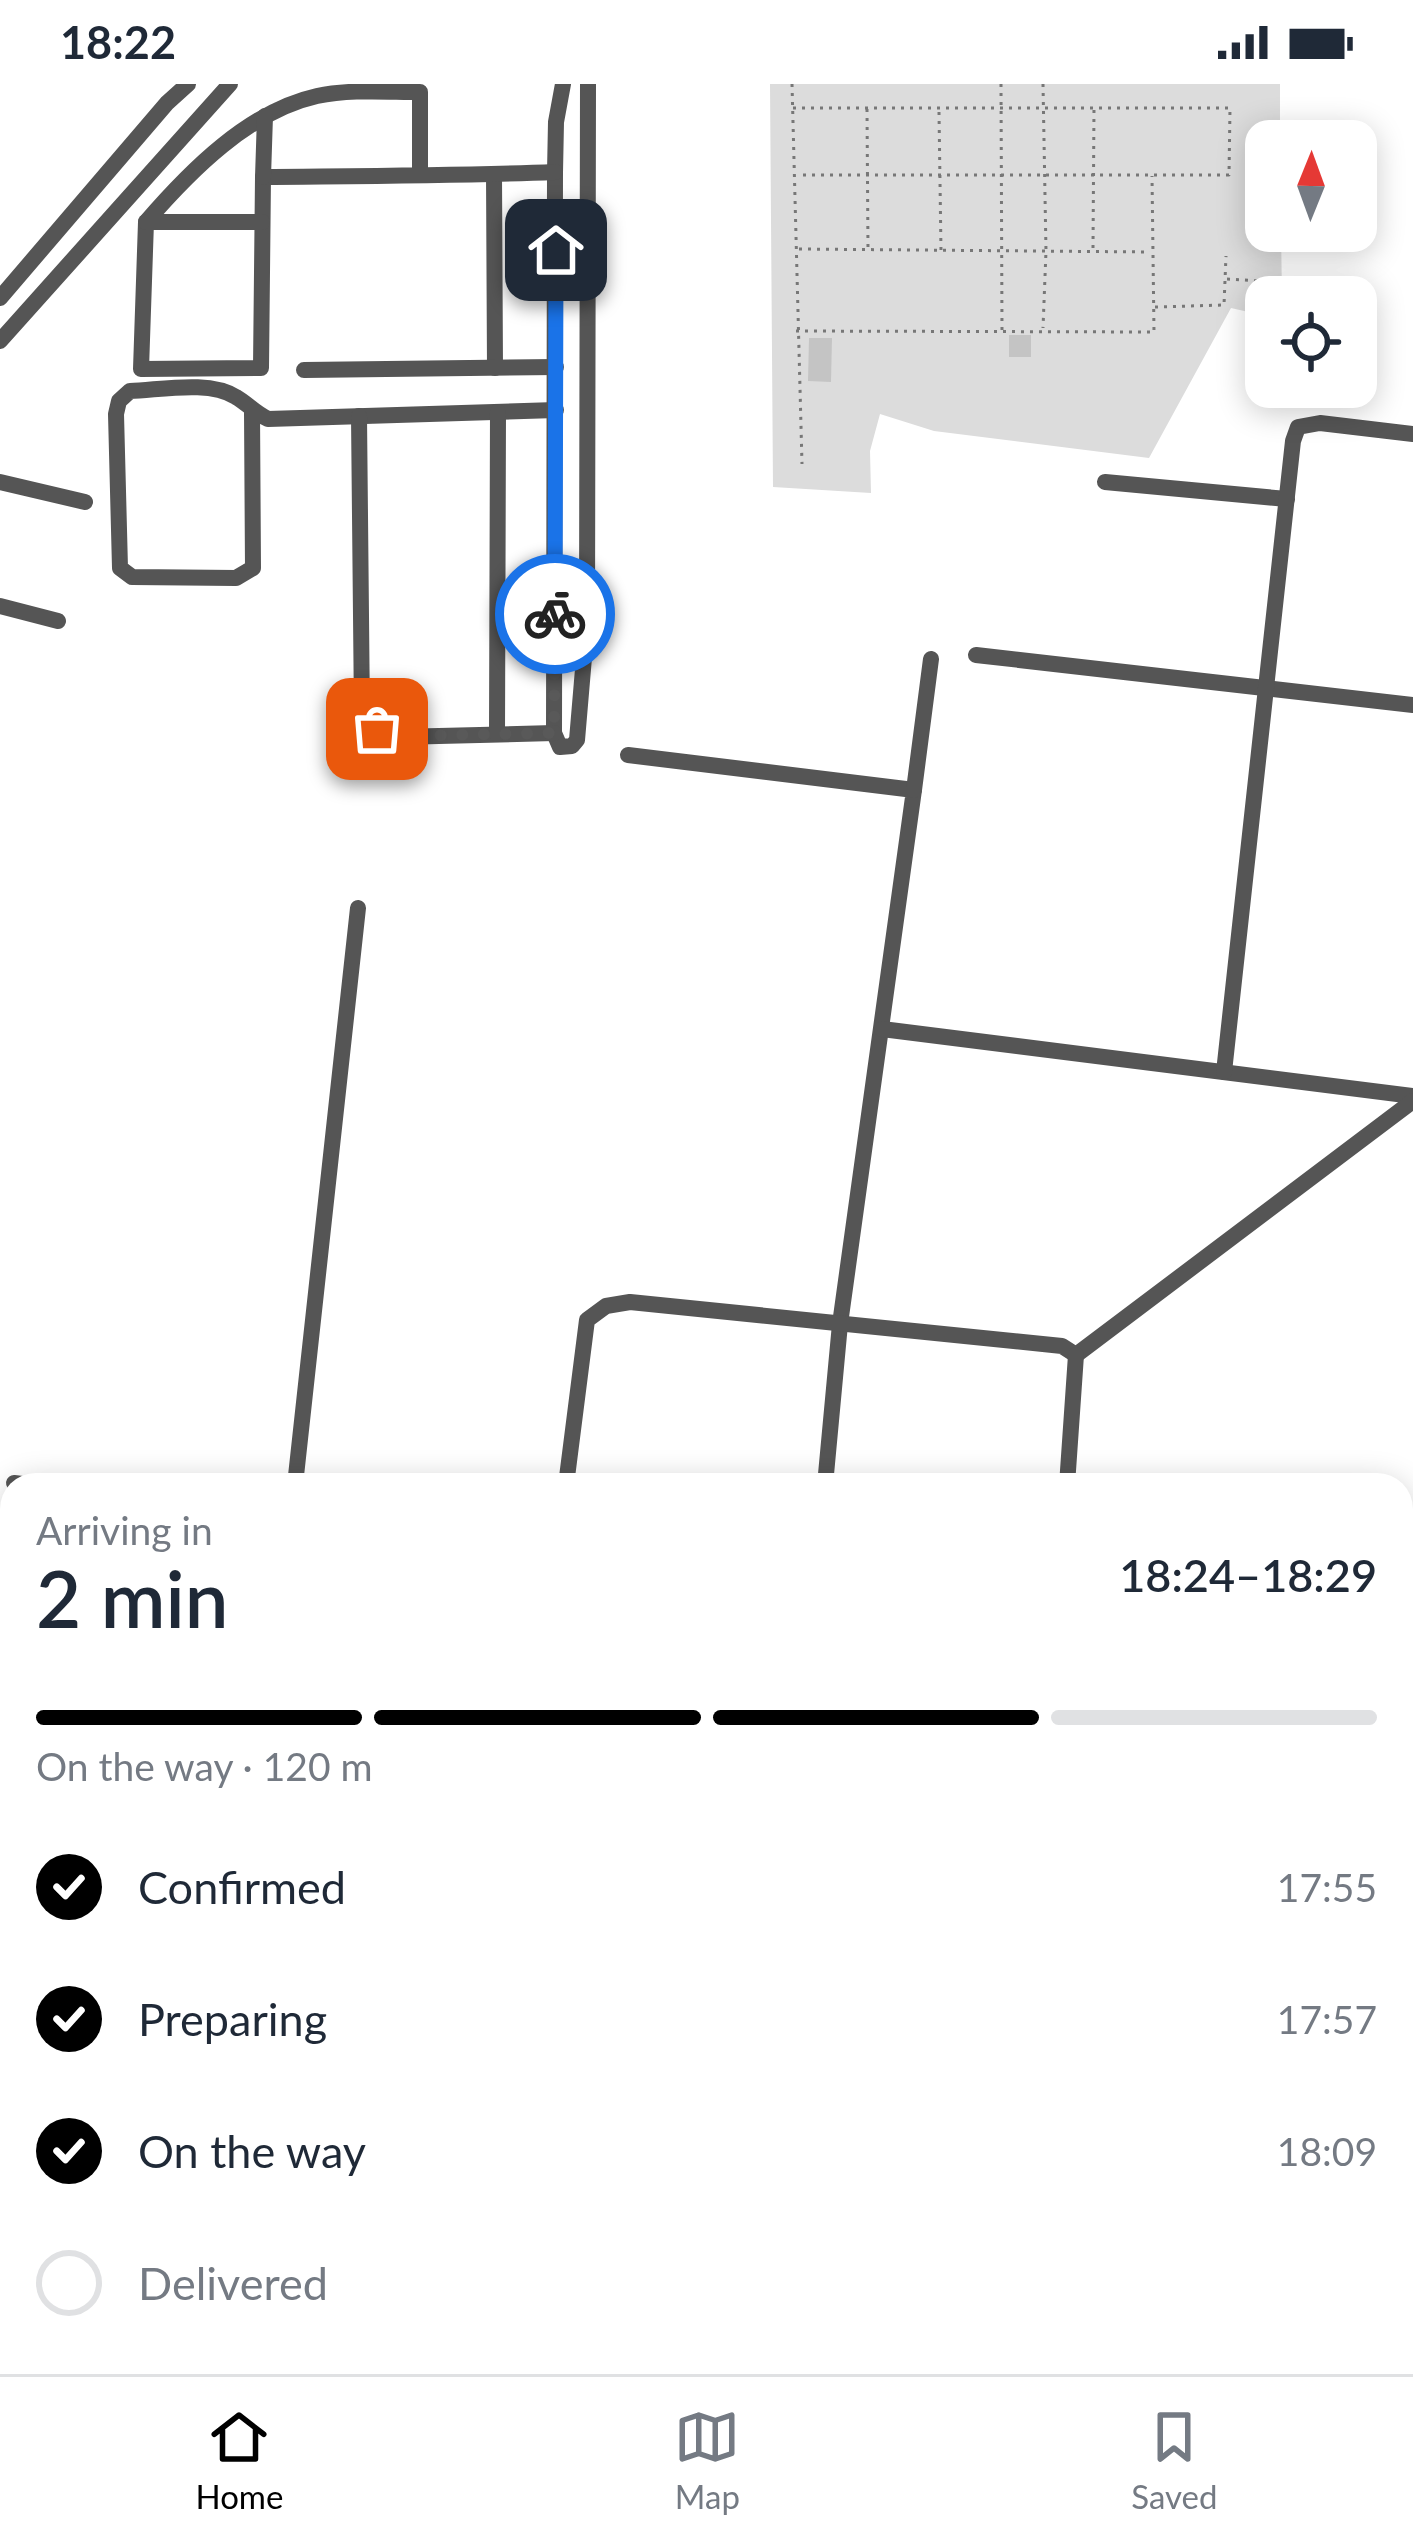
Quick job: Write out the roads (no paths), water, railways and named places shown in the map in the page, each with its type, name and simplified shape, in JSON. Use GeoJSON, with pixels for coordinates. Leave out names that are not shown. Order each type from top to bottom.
{"type":"FeatureCollection","features":[{"type":"Feature","properties":{"kind":"street"},"geometry":{"type":"LineString","coordinates":[[0,298],[188,84]]}},
{"type":"Feature","properties":{"kind":"street"},"geometry":{"type":"LineString","coordinates":[[0,341],[230,84]]}},
{"type":"Feature","properties":{"kind":"street"},"geometry":{"type":"LineString","coordinates":[[563,84],[555,172],[554,733],[560,747],[572,746],[577,740],[587,622],[588,84]]}},
{"type":"Feature","properties":{"kind":"street"},"geometry":{"type":"LineString","coordinates":[[266,116],[261,368],[141,369],[146,222],[200,165],[266,116],[317,96],[420,92],[420,175]]}},
{"type":"Feature","properties":{"kind":"street"},"geometry":{"type":"LineString","coordinates":[[263,177],[555,172]]}},
{"type":"Feature","properties":{"kind":"street"},"geometry":{"type":"LineString","coordinates":[[494,174],[495,368]]}},
{"type":"Feature","properties":{"kind":"street"},"geometry":{"type":"LineString","coordinates":[[146,222],[262,222]]}},
{"type":"Feature","properties":{"kind":"street"},"geometry":{"type":"LineString","coordinates":[[304,370],[556,367]]}},
{"type":"Feature","properties":{"kind":"street"},"geometry":{"type":"LineString","coordinates":[[252,412],[253,568],[236,578],[132,578],[120,568],[116,414],[119,401],[130,391],[217,389],[268,418],[498,412],[586,393]]}},
{"type":"Feature","properties":{"kind":"street"},"geometry":{"type":"LineString","coordinates":[[497,734],[498,412]]}},
{"type":"Feature","properties":{"kind":"street"},"geometry":{"type":"LineString","coordinates":[[359,416],[362,715],[377,729],[398,736],[554,733]]}},
{"type":"Feature","properties":{"kind":"street"},"geometry":{"type":"LineString","coordinates":[[1224,1072],[1293,441],[1298,427],[1320,423],[1413,434]]}},
{"type":"Feature","properties":{"kind":"street"},"geometry":{"type":"LineString","coordinates":[[0,482],[85,502]]}},
{"type":"Feature","properties":{"kind":"street"},"geometry":{"type":"LineString","coordinates":[[1105,482],[1287,499]]}},
{"type":"Feature","properties":{"kind":"street"},"geometry":{"type":"LineString","coordinates":[[0,606],[58,621]]}},
{"type":"Feature","properties":{"kind":"street"},"geometry":{"type":"LineString","coordinates":[[976,655],[1413,705]]}},
{"type":"Feature","properties":{"kind":"street"},"geometry":{"type":"LineString","coordinates":[[826,1473],[840,1324],[931,659]]}},
{"type":"Feature","properties":{"kind":"street"},"geometry":{"type":"LineString","coordinates":[[628,755],[914,790]]}},
{"type":"Feature","properties":{"kind":"street"},"geometry":{"type":"LineString","coordinates":[[296,1473],[358,908]]}},
{"type":"Feature","properties":{"kind":"street"},"geometry":{"type":"LineString","coordinates":[[882,1029],[1413,1099]]}},
{"type":"Feature","properties":{"kind":"street"},"geometry":{"type":"LineString","coordinates":[[1068,1473],[1076,1355],[1413,1099]]}},
{"type":"Feature","properties":{"kind":"street"},"geometry":{"type":"LineString","coordinates":[[568,1473],[587,1320],[606,1306],[631,1302],[1062,1346],[1076,1355]]}}]}
